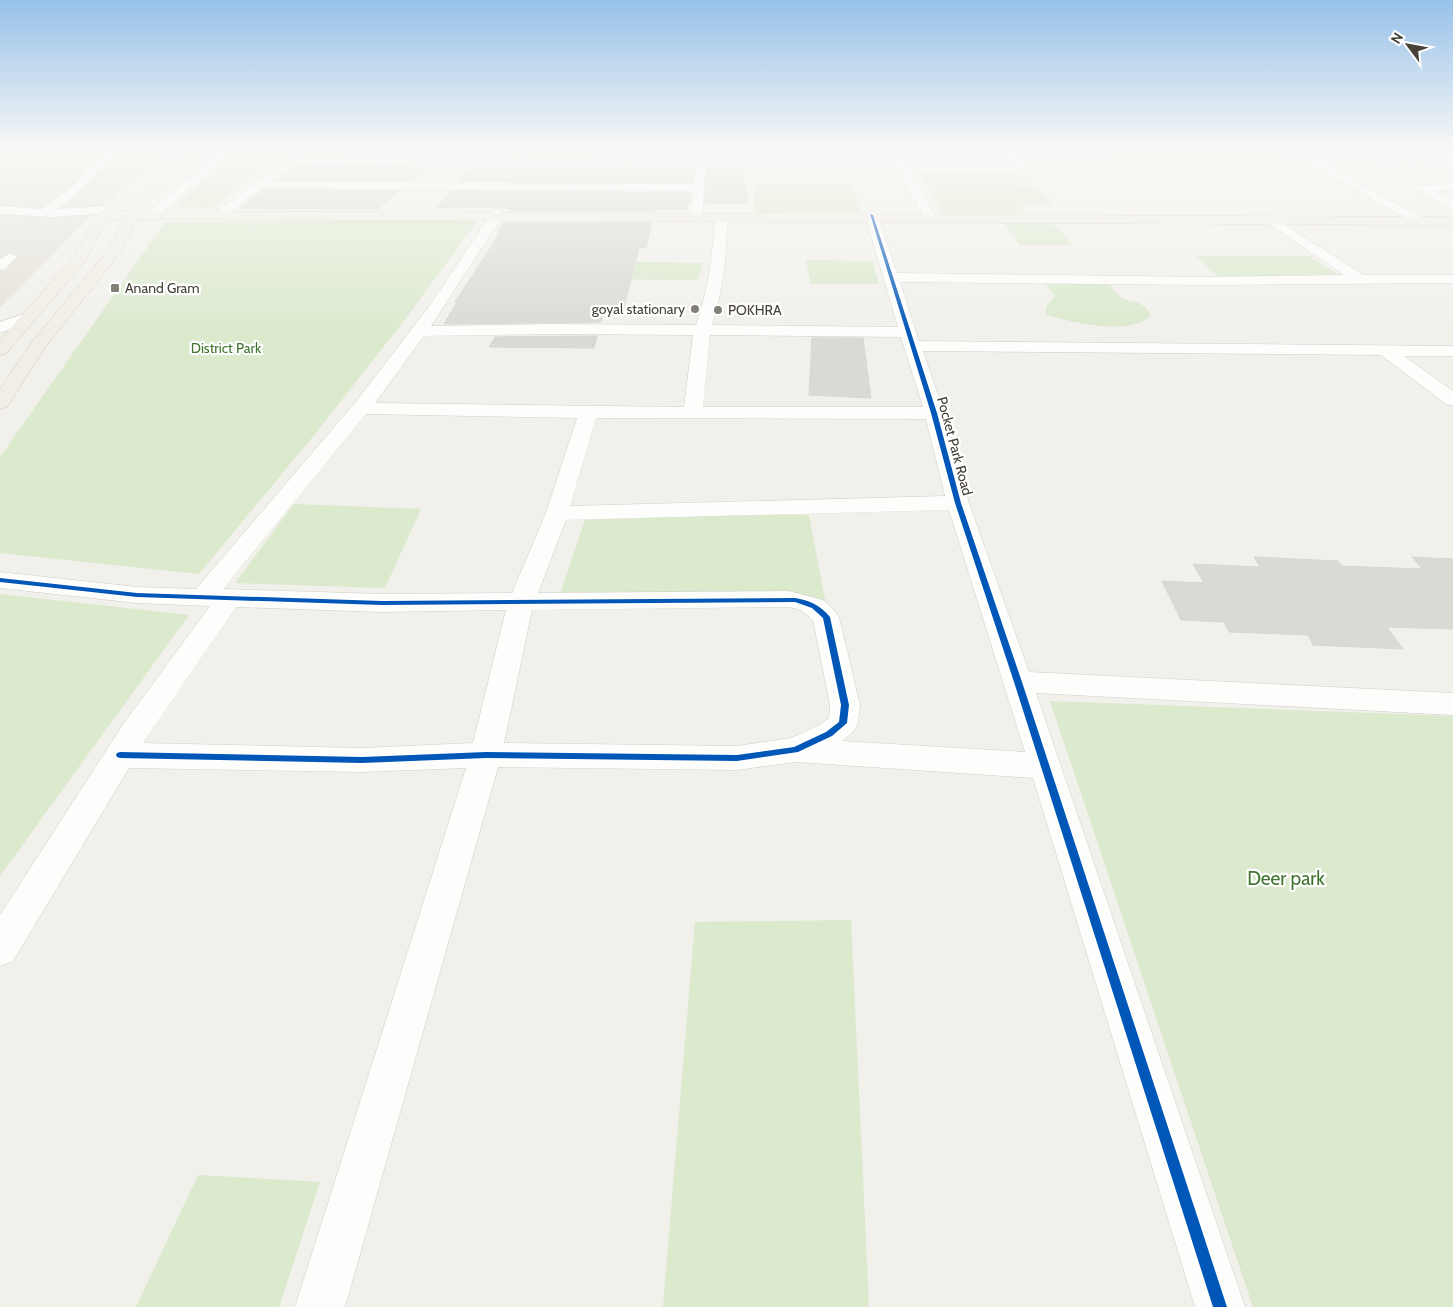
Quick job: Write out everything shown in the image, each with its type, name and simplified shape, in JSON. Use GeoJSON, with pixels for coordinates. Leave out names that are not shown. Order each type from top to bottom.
{"type":"FeatureCollection","features":[{"type":"Feature","properties":{"kind":"main road"},"geometry":{"type":"LineString","coordinates":[[0,350],[81,257],[97,225],[107,213],[1416,220]]}},
{"type":"Feature","properties":{"kind":"main road"},"geometry":{"type":"LineString","coordinates":[[0,403],[37,347],[115,250],[134,213]]}},
{"type":"Feature","properties":{"kind":"main road"},"geometry":{"type":"LineString","coordinates":[[697,216],[721,218],[929,216],[1451,221]]}},
{"type":"Feature","properties":{"kind":"street"},"geometry":{"type":"LineString","coordinates":[[23,211],[107,213]]}},
{"type":"Feature","properties":{"kind":"street"},"geometry":{"type":"LineString","coordinates":[[221,214],[225,211]]}},
{"type":"Feature","properties":{"kind":"street"},"geometry":{"type":"LineString","coordinates":[[697,211],[697,216]]}},
{"type":"Feature","properties":{"kind":"street"},"geometry":{"type":"LineString","coordinates":[[926,211],[929,216]]}},
{"type":"Feature","properties":{"kind":"street"},"geometry":{"type":"LineString","coordinates":[[1400,211],[1416,220]]}},
{"type":"Feature","properties":{"kind":"street"},"geometry":{"type":"LineString","coordinates":[[0,948],[216,598],[434,312],[497,215]]}},
{"type":"Feature","properties":{"kind":"street","name":"Pocket Park Road"},"geometry":{"type":"LineString","coordinates":[[871,217],[934,413],[958,503],[1046,766],[1220,1307]]}},
{"type":"Feature","properties":{"kind":"street"},"geometry":{"type":"LineString","coordinates":[[693,412],[702,331],[720,256],[721,218]]}},
{"type":"Feature","properties":{"kind":"street"},"geometry":{"type":"LineString","coordinates":[[1272,220],[1360,279]]}},
{"type":"Feature","properties":{"kind":"street"},"geometry":{"type":"LineString","coordinates":[[890,277],[1206,281],[1453,280]]}},
{"type":"Feature","properties":{"kind":"street"},"geometry":{"type":"LineString","coordinates":[[0,328],[29,317]]}},
{"type":"Feature","properties":{"kind":"street"},"geometry":{"type":"LineString","coordinates":[[420,331],[702,331],[910,339],[1453,351]]}},
{"type":"Feature","properties":{"kind":"street"},"geometry":{"type":"LineString","coordinates":[[1386,351],[1453,400]]}},
{"type":"Feature","properties":{"kind":"street"},"geometry":{"type":"LineString","coordinates":[[361,408],[588,412],[934,413]]}},
{"type":"Feature","properties":{"kind":"street"},"geometry":{"type":"LineString","coordinates":[[320,1307],[486,755],[521,602],[557,513],[588,412]]}},
{"type":"Feature","properties":{"kind":"street"},"geometry":{"type":"LineString","coordinates":[[557,513],[833,504],[958,503]]}},
{"type":"Feature","properties":{"kind":"street"},"geometry":{"type":"LineString","coordinates":[[0,580],[138,595],[382,603],[789,599],[805,602],[819,609],[826,618],[845,705],[843,723],[830,734],[795,750]]}},
{"type":"Feature","properties":{"kind":"street"},"geometry":{"type":"LineString","coordinates":[[1018,682],[1453,704]]}},
{"type":"Feature","properties":{"kind":"street"},"geometry":{"type":"LineString","coordinates":[[120,755],[362,760],[486,755],[737,758],[795,750],[1046,766]]}},
{"type":"Feature","properties":{"kind":"shaded area"},"geometry":{"type":"Polygon","coordinates":[[[0,211],[96,211],[96,211],[0,307],[0,211]]]}},
{"type":"Feature","properties":{"kind":"green space"},"geometry":{"type":"Polygon","coordinates":[[[754,211],[861,212],[754,213],[754,211]]]}},
{"type":"Feature","properties":{"kind":"green space"},"geometry":{"type":"Polygon","coordinates":[[[941,211],[1025,211],[1027,213],[942,213],[941,211]]]}},
{"type":"Feature","properties":{"kind":"green space","name":"District Park"},"geometry":{"type":"Polygon","coordinates":[[[479,219],[403,322],[315,434],[199,574],[0,553],[0,457],[165,222],[479,219]]]}},
{"type":"Feature","properties":{"kind":"green space"},"geometry":{"type":"Polygon","coordinates":[[[1004,223],[1056,225],[1073,245],[1020,245],[1004,223]]]}},
{"type":"Feature","properties":{"kind":"green space"},"geometry":{"type":"Polygon","coordinates":[[[1195,256],[1309,256],[1346,280],[1221,279],[1195,256]]]}},
{"type":"Feature","properties":{"kind":"green space"},"geometry":{"type":"Polygon","coordinates":[[[805,260],[872,261],[879,284],[811,284],[805,260]]]}},
{"type":"Feature","properties":{"kind":"green space"},"geometry":{"type":"Polygon","coordinates":[[[588,261],[703,263],[697,280],[575,279],[588,261]]]}},
{"type":"Feature","properties":{"kind":"green space"},"geometry":{"type":"Polygon","coordinates":[[[1044,282],[1107,282],[1119,296],[1140,304],[1151,315],[1142,322],[1116,327],[1086,324],[1046,315],[1046,307],[1055,296],[1044,282]]]}},
{"type":"Feature","properties":{"kind":"green space"},"geometry":{"type":"Polygon","coordinates":[[[294,504],[421,509],[385,588],[235,583],[294,504]]]}},
{"type":"Feature","properties":{"kind":"green space"},"geometry":{"type":"Polygon","coordinates":[[[588,511],[699,511],[809,515],[826,605],[559,597],[588,511]]]}},
{"type":"Feature","properties":{"kind":"green space"},"geometry":{"type":"Polygon","coordinates":[[[0,594],[189,615],[0,876],[0,594]]]}},
{"type":"Feature","properties":{"kind":"green space","name":"Deer park"},"geometry":{"type":"Polygon","coordinates":[[[1050,701],[1453,716],[1453,1307],[1253,1307],[1050,701]]]}},
{"type":"Feature","properties":{"kind":"green space"},"geometry":{"type":"Polygon","coordinates":[[[851,920],[869,1307],[663,1307],[695,922],[851,920]]]}},
{"type":"Feature","properties":{"kind":"green space"},"geometry":{"type":"Polygon","coordinates":[[[198,1175],[320,1182],[279,1307],[136,1307],[198,1175]]]}},
{"type":"Feature","properties":{"kind":"building"},"geometry":{"type":"Polygon","coordinates":[[[503,223],[652,223],[646,248],[639,248],[622,315],[603,315],[601,322],[444,324],[457,302],[455,302],[500,233],[497,233],[503,223]]]}},
{"type":"Feature","properties":{"kind":"building"},"geometry":{"type":"Polygon","coordinates":[[[597,336],[594,348],[489,347],[495,337],[597,336]]]}},
{"type":"Feature","properties":{"kind":"building"},"geometry":{"type":"Polygon","coordinates":[[[812,338],[863,338],[871,398],[809,395],[812,338]]]}},
{"type":"Feature","properties":{"kind":"building"},"geometry":{"type":"Polygon","coordinates":[[[1254,557],[1338,561],[1342,566],[1422,569],[1412,557],[1453,559],[1453,629],[1387,627],[1403,649],[1313,645],[1308,635],[1229,632],[1224,622],[1181,620],[1162,581],[1204,583],[1193,564],[1260,567],[1254,557]]]}},
{"type":"Feature","properties":{"kind":"cycle path"},"geometry":{"type":"LineString","coordinates":[[871,215],[934,413],[958,503],[1018,682],[1220,1307]]}},
{"type":"Feature","properties":{"kind":"cycle path"},"geometry":{"type":"LineString","coordinates":[[0,580],[137,595],[382,603],[789,599],[810,604],[826,617],[845,705],[843,723],[829,734],[795,750],[737,758],[486,755],[362,760],[120,755]]}},
{"type":"Feature","properties":{"kind":"place","name":"Anand Gram"},"geometry":{"type":"Point","coordinates":[115,288]}},
{"type":"Feature","properties":{"kind":"place","name":"goyal stationary"},"geometry":{"type":"Point","coordinates":[695,309]}},
{"type":"Feature","properties":{"kind":"place","name":"POKHRA"},"geometry":{"type":"Point","coordinates":[718,310]}}]}
